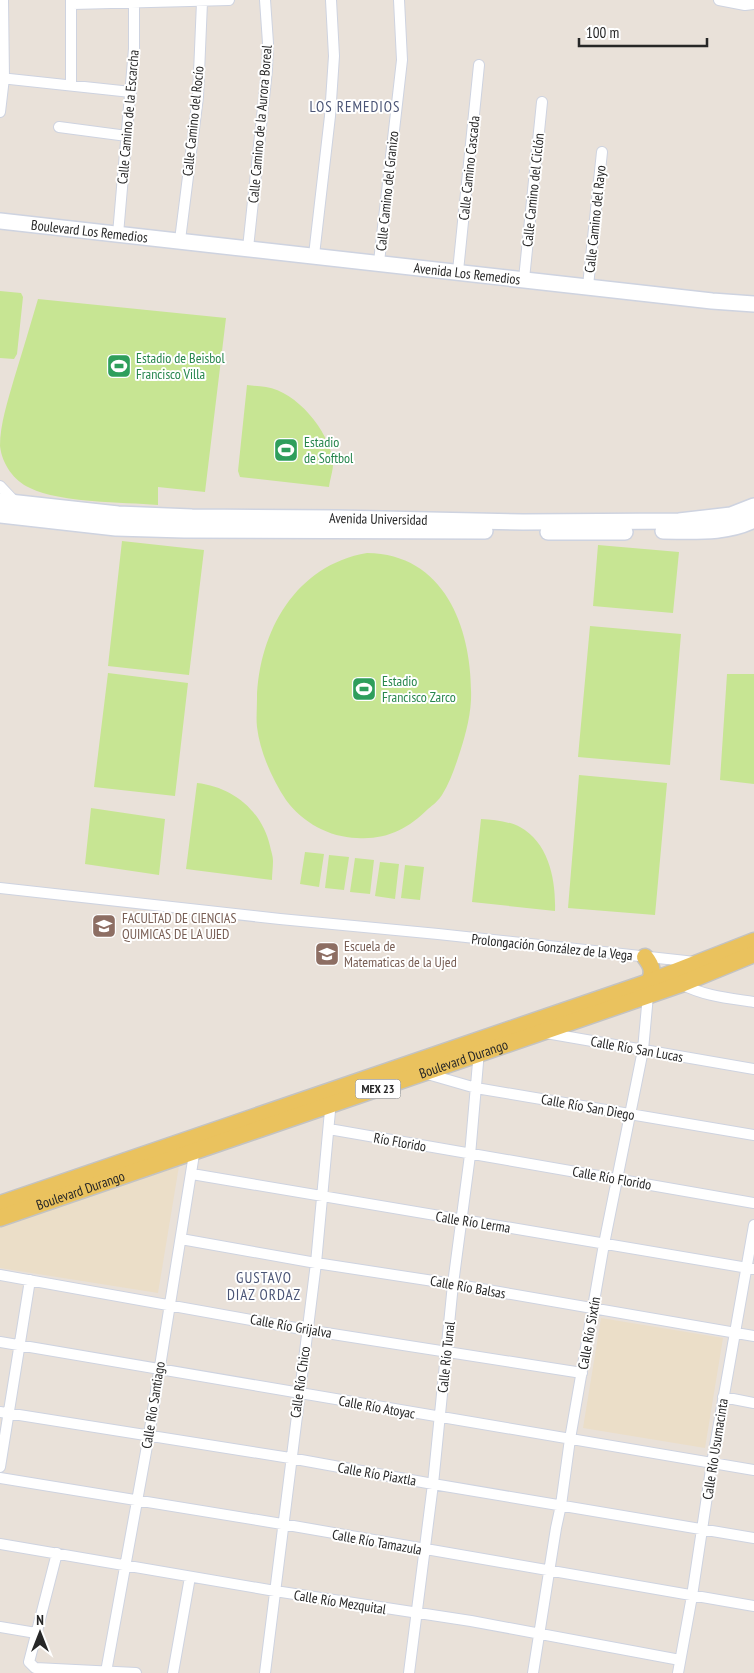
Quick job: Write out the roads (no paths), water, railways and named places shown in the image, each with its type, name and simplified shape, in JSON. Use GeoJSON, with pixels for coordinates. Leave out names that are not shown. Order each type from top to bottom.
{"type":"FeatureCollection","features":[{"type":"Feature","properties":{"kind":"main road","name":"Boulevard Durango"},"geometry":{"type":"LineString","coordinates":[[331,1098],[424,1073],[520,1027],[648,988],[681,984],[707,966],[754,941]]}},
{"type":"Feature","properties":{"kind":"main road","name":"Boulevard Durango"},"geometry":{"type":"LineString","coordinates":[[0,1218],[196,1145],[331,1098],[480,1047],[542,1032],[707,966],[754,954]]}},
{"type":"Feature","properties":{"kind":"main road"},"geometry":{"type":"LineString","coordinates":[[645,957],[652,970],[652,977],[648,988]]}},
{"type":"Feature","properties":{"kind":"main road","name":"Boulevard Durango"},"geometry":{"type":"LineString","coordinates":[[0,1204],[196,1145]]}},
{"type":"Feature","properties":{"kind":"street"},"geometry":{"type":"LineString","coordinates":[[0,112],[3,0]]}},
{"type":"Feature","properties":{"kind":"street"},"geometry":{"type":"LineString","coordinates":[[71,85],[72,2],[202,2],[229,0]]}},
{"type":"Feature","properties":{"kind":"street","name":"Calle Camino de la Aurora Boreal"},"geometry":{"type":"LineString","coordinates":[[248,248],[267,70],[268,43],[265,0]]}},
{"type":"Feature","properties":{"kind":"street"},"geometry":{"type":"LineString","coordinates":[[314,255],[330,116],[334,56],[331,0]]}},
{"type":"Feature","properties":{"kind":"street","name":"Calle Camino del Granizo"},"geometry":{"type":"LineString","coordinates":[[379,262],[402,60],[399,0]]}},
{"type":"Feature","properties":{"kind":"street"},"geometry":{"type":"LineString","coordinates":[[719,0],[754,4]]}},
{"type":"Feature","properties":{"kind":"street","name":"Calle Camino de la Escarcha"},"geometry":{"type":"LineString","coordinates":[[118,234],[131,92],[134,48],[134,1]]}},
{"type":"Feature","properties":{"kind":"street","name":"Calle Camino del Rocío"},"geometry":{"type":"LineString","coordinates":[[180,240],[198,97],[202,2]]}},
{"type":"Feature","properties":{"kind":"street","name":"Calle Camino Cascada"},"geometry":{"type":"LineString","coordinates":[[458,271],[479,65]]}},
{"type":"Feature","properties":{"kind":"street"},"geometry":{"type":"LineString","coordinates":[[2,78],[131,92]]}},
{"type":"Feature","properties":{"kind":"street","name":"Calle Camino del Ciclón"},"geometry":{"type":"LineString","coordinates":[[524,279],[542,102]]}},
{"type":"Feature","properties":{"kind":"street"},"geometry":{"type":"LineString","coordinates":[[59,127],[127,136]]}},
{"type":"Feature","properties":{"kind":"street","name":"Calle Camino del Rayo"},"geometry":{"type":"LineString","coordinates":[[588,286],[602,152]]}},
{"type":"Feature","properties":{"kind":"street","name":"Boulevard Los Remedios"},"geometry":{"type":"LineString","coordinates":[[0,221],[180,240]]}},
{"type":"Feature","properties":{"kind":"street","name":"Avenida Los Remedios"},"geometry":{"type":"LineString","coordinates":[[180,240],[712,301],[754,304]]}},
{"type":"Feature","properties":{"kind":"street"},"geometry":{"type":"LineString","coordinates":[[0,486],[29,518]]}},
{"type":"Feature","properties":{"kind":"street","name":"Avenida Universidad"},"geometry":{"type":"LineString","coordinates":[[0,501],[117,521]]}},
{"type":"Feature","properties":{"kind":"street","name":"Avenida Universidad"},"geometry":{"type":"LineString","coordinates":[[337,524],[679,521],[731,515],[754,506]]}},
{"type":"Feature","properties":{"kind":"street","name":"Avenida Universidad"},"geometry":{"type":"LineString","coordinates":[[0,515],[29,518],[117,521],[192,517],[577,532],[700,531],[731,528],[754,520]]}},
{"type":"Feature","properties":{"kind":"street","name":"Prolongación González de la Vega"},"geometry":{"type":"LineString","coordinates":[[0,888],[280,920],[438,934],[645,957],[707,966]]}},
{"type":"Feature","properties":{"kind":"street"},"geometry":{"type":"LineString","coordinates":[[681,984],[694,991],[709,995],[754,1002]]}},
{"type":"Feature","properties":{"kind":"street","name":"Calle Río Sixtín"},"geometry":{"type":"LineString","coordinates":[[533,1673],[570,1439],[604,1244],[643,1050],[648,988]]}},
{"type":"Feature","properties":{"kind":"street","name":"Calle Río San Lucas"},"geometry":{"type":"LineString","coordinates":[[520,1027],[754,1069]]}},
{"type":"Feature","properties":{"kind":"street","name":"Calle Río Tunal"},"geometry":{"type":"LineString","coordinates":[[409,1673],[433,1484],[453,1284],[470,1154],[480,1047]]}},
{"type":"Feature","properties":{"kind":"street","name":"Calle Río San Diego"},"geometry":{"type":"LineString","coordinates":[[424,1073],[476,1088],[754,1135]]}},
{"type":"Feature","properties":{"kind":"street","name":"Calle Río Chico"},"geometry":{"type":"LineString","coordinates":[[265,1673],[298,1393],[316,1263],[331,1098]]}},
{"type":"Feature","properties":{"kind":"street","name":"Río Florido"},"geometry":{"type":"LineString","coordinates":[[329,1129],[470,1154]]}},
{"type":"Feature","properties":{"kind":"street","name":"Calle Río Santiago"},"geometry":{"type":"LineString","coordinates":[[116,1672],[125,1565],[149,1435],[196,1145]]}},
{"type":"Feature","properties":{"kind":"street","name":"Calle Río Florido"},"geometry":{"type":"LineString","coordinates":[[470,1154],[754,1203]]}},
{"type":"Feature","properties":{"kind":"street","name":"Calle Río Lerma"},"geometry":{"type":"LineString","coordinates":[[192,1174],[751,1269]]}},
{"type":"Feature","properties":{"kind":"street","name":"Calle Río Usumacinta"},"geometry":{"type":"LineString","coordinates":[[678,1673],[703,1530],[723,1397],[751,1269],[754,1225]]}},
{"type":"Feature","properties":{"kind":"street","name":"Calle Río Balsas"},"geometry":{"type":"LineString","coordinates":[[181,1239],[754,1336]]}},
{"type":"Feature","properties":{"kind":"street","name":"Calle Río Grijalva"},"geometry":{"type":"LineString","coordinates":[[0,1275],[307,1330],[582,1373]]}},
{"type":"Feature","properties":{"kind":"street"},"geometry":{"type":"LineString","coordinates":[[0,1467],[5,1413],[30,1280]]}},
{"type":"Feature","properties":{"kind":"street","name":"Calle Río Atoyac"},"geometry":{"type":"LineString","coordinates":[[0,1342],[754,1470]]}},
{"type":"Feature","properties":{"kind":"street"},"geometry":{"type":"LineString","coordinates":[[723,1397],[754,1402]]}},
{"type":"Feature","properties":{"kind":"street","name":"Calle Río Piaxtla"},"geometry":{"type":"LineString","coordinates":[[5,1413],[290,1458],[754,1538]]}},
{"type":"Feature","properties":{"kind":"street","name":"Calle Río Tamazula"},"geometry":{"type":"LineString","coordinates":[[0,1478],[282,1524],[754,1606]]}},
{"type":"Feature","properties":{"kind":"street","name":"Calle Río Mezquital"},"geometry":{"type":"LineString","coordinates":[[0,1544],[275,1592],[539,1633],[680,1660]]}},
{"type":"Feature","properties":{"kind":"street"},"geometry":{"type":"LineString","coordinates":[[58,1553],[29,1662],[35,1668],[136,1673]]}},
{"type":"Feature","properties":{"kind":"street"},"geometry":{"type":"LineString","coordinates":[[174,1673],[190,1577]]}},
{"type":"Feature","properties":{"kind":"street"},"geometry":{"type":"LineString","coordinates":[[0,1627],[36,1633]]}},
{"type":"Feature","properties":{"kind":"place","name":"Estadio de Beisbol Francisco Villa"},"geometry":{"type":"Point","coordinates":[119,366]}},
{"type":"Feature","properties":{"kind":"place","name":"Estadio de Softbol"},"geometry":{"type":"Point","coordinates":[286,450]}},
{"type":"Feature","properties":{"kind":"place","name":"Estadio Francisco Zarco"},"geometry":{"type":"Point","coordinates":[364,689]}},
{"type":"Feature","properties":{"kind":"place","name":"FACULTAD DE CIENCIAS QUIMICAS DE LA UJED"},"geometry":{"type":"Point","coordinates":[104,926]}},
{"type":"Feature","properties":{"kind":"place","name":"Escuela de Matematicas de la Ujed"},"geometry":{"type":"Point","coordinates":[327,954]}},
{"type":"Feature","properties":{"kind":"district","name":"LOS REMEDIOS"},"geometry":{"type":"Point","coordinates":[355,107]}},
{"type":"Feature","properties":{"kind":"district","name":"GUSTAVO DIAZ ORDAZ"},"geometry":{"type":"Point","coordinates":[264,1286]}}]}
